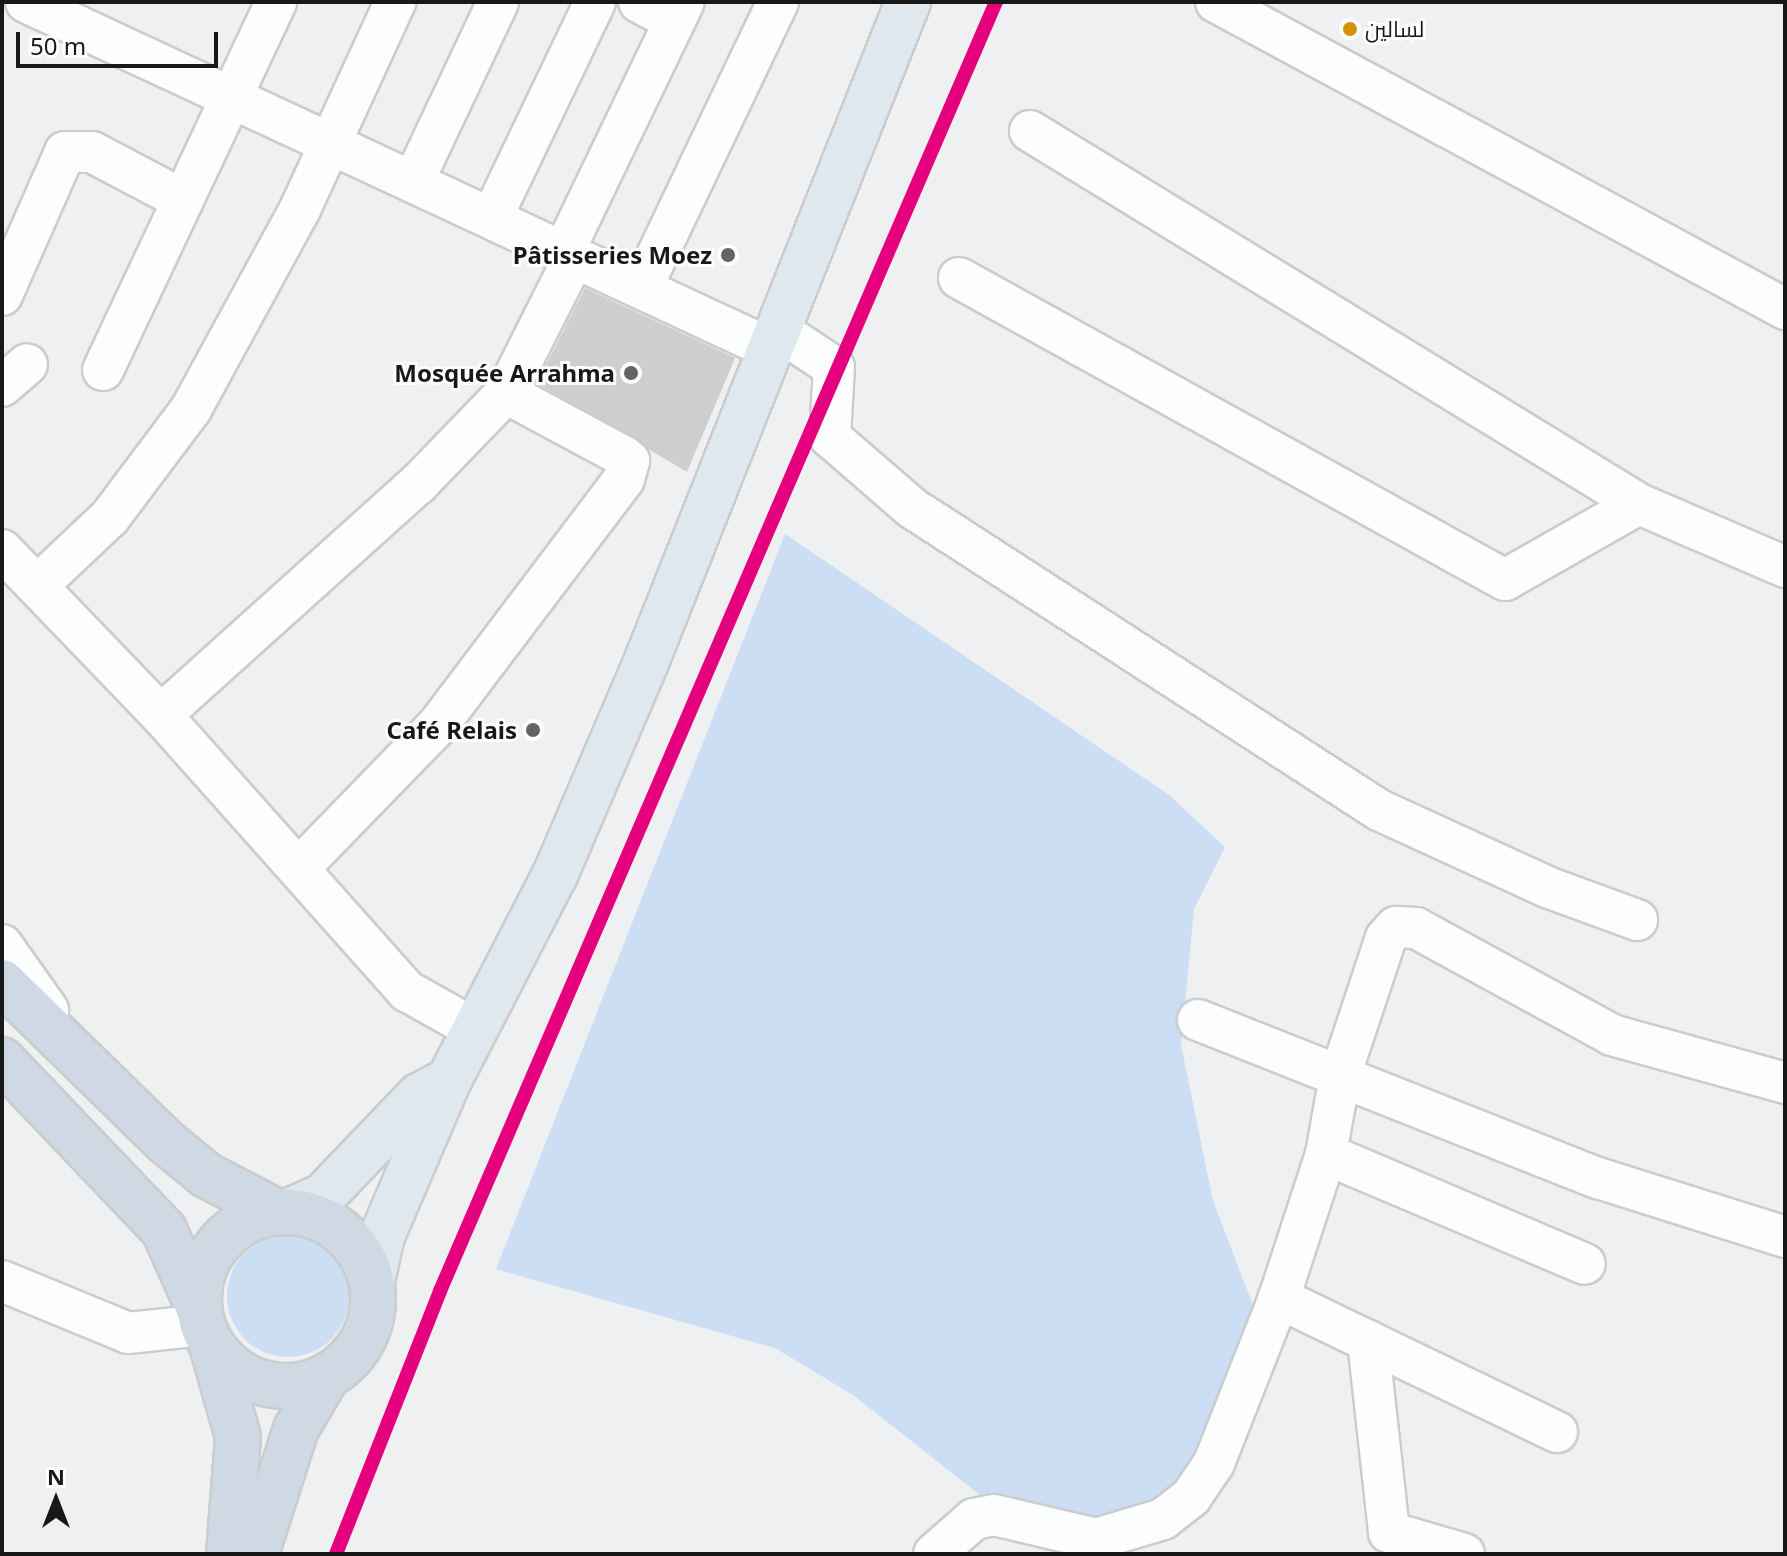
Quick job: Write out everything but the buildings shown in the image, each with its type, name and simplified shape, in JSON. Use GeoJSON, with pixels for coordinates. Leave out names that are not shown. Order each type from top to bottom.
{"type":"FeatureCollection","features":[{"type":"Feature","properties":{"kind":"highway"},"geometry":{"type":"LineString","coordinates":[[2,982],[99,1082],[206,1175],[283,1212],[330,1223],[349,1238],[372,1281],[365,1336],[327,1376],[296,1429],[256,1554]]}},
{"type":"Feature","properties":{"kind":"highway"},"geometry":{"type":"LineString","coordinates":[[2,1060],[164,1230],[204,1326],[238,1437],[229,1554]]}},
{"type":"Feature","properties":{"kind":"highway"},"geometry":{"type":"LineString","coordinates":[[283,1212],[260,1216],[225,1237],[204,1271],[204,1326],[238,1370],[275,1385],[327,1376]]}},
{"type":"Feature","properties":{"kind":"main road"},"geometry":{"type":"LineString","coordinates":[[372,1281],[382,1236],[449,1080],[590,797],[908,2]]}},
{"type":"Feature","properties":{"kind":"main road"},"geometry":{"type":"LineString","coordinates":[[283,1212],[323,1196],[419,1096],[449,1080]]}},
{"type":"Feature","properties":{"kind":"street"},"geometry":{"type":"LineString","coordinates":[[26,2],[642,287],[834,367],[830,437],[912,508],[1379,810],[1547,887],[1637,920]]}},
{"type":"Feature","properties":{"kind":"street"},"geometry":{"type":"LineString","coordinates":[[103,370],[276,2]]}},
{"type":"Feature","properties":{"kind":"street"},"geometry":{"type":"LineString","coordinates":[[37,586],[110,517],[191,409],[253,301],[395,2]]}},
{"type":"Feature","properties":{"kind":"street"},"geometry":{"type":"LineString","coordinates":[[413,182],[498,2]]}},
{"type":"Feature","properties":{"kind":"street"},"geometry":{"type":"LineString","coordinates":[[492,217],[595,2]]}},
{"type":"Feature","properties":{"kind":"street"},"geometry":{"type":"LineString","coordinates":[[161,715],[418,484],[506,393],[679,12],[639,2]]}},
{"type":"Feature","properties":{"kind":"street"},"geometry":{"type":"LineString","coordinates":[[642,287],[778,2]]}},
{"type":"Feature","properties":{"kind":"street"},"geometry":{"type":"LineString","coordinates":[[1216,2],[1785,309]]}},
{"type":"Feature","properties":{"kind":"street"},"geometry":{"type":"LineString","coordinates":[[1030,131],[1639,504],[1785,567]]}},
{"type":"Feature","properties":{"kind":"street"},"geometry":{"type":"LineString","coordinates":[[2,295],[65,152],[92,152],[183,200]]}},
{"type":"Feature","properties":{"kind":"street"},"geometry":{"type":"LineString","coordinates":[[959,278],[1505,580],[1639,504]]}},
{"type":"Feature","properties":{"kind":"street"},"geometry":{"type":"LineString","coordinates":[[299,868],[438,725],[624,479],[629,461],[623,456],[506,393]]}},
{"type":"Feature","properties":{"kind":"street"},"geometry":{"type":"LineString","coordinates":[[2,550],[161,715],[407,991],[473,1028]]}},
{"type":"Feature","properties":{"kind":"street"},"geometry":{"type":"LineString","coordinates":[[934,1554],[974,1519],[994,1515],[1096,1539],[1163,1519],[1191,1497],[1214,1463],[1279,1298],[1326,1154],[1340,1076],[1376,959],[1396,927],[1416,928],[1612,1035],[1785,1083]]}},
{"type":"Feature","properties":{"kind":"street"},"geometry":{"type":"LineString","coordinates":[[2,945],[99,1082]]}},
{"type":"Feature","properties":{"kind":"street"},"geometry":{"type":"LineString","coordinates":[[1198,1020],[1598,1178],[1785,1237]]}},
{"type":"Feature","properties":{"kind":"street"},"geometry":{"type":"LineString","coordinates":[[1326,1154],[1585,1264]]}},
{"type":"Feature","properties":{"kind":"street"},"geometry":{"type":"LineString","coordinates":[[2,1281],[128,1333],[204,1326]]}},
{"type":"Feature","properties":{"kind":"street"},"geometry":{"type":"LineString","coordinates":[[1279,1298],[1557,1432]]}},
{"type":"Feature","properties":{"kind":"street"},"geometry":{"type":"LineString","coordinates":[[1368,1341],[1391,1544],[1464,1554]]}},
{"type":"Feature","properties":{"kind":"shaded area"},"geometry":{"type":"Polygon","coordinates":[[[785,534],[1169,795],[1225,847],[1194,909],[1181,1045],[1213,1201],[1274,1360],[1128,1554],[1055,1554],[853,1395],[775,1348],[496,1269],[785,534]]]}},
{"type":"Feature","properties":{"kind":"shaded area"},"geometry":{"type":"Polygon","coordinates":[[[288,1235],[311,1239],[331,1253],[345,1273],[349,1296],[345,1319],[331,1339],[311,1353],[288,1357],[265,1353],[245,1339],[231,1319],[227,1296],[231,1273],[245,1253],[265,1239],[288,1235]]]}},
{"type":"Feature","properties":{"kind":"transit line"},"geometry":{"type":"LineString","coordinates":[[336,1554],[440,1291],[996,2]]}},
{"type":"Feature","properties":{"kind":"place","name":"لسالين"},"geometry":{"type":"Point","coordinates":[1350,29]}},
{"type":"Feature","properties":{"kind":"place","name":"Pâtisseries Moez"},"geometry":{"type":"Point","coordinates":[728,255]}},
{"type":"Feature","properties":{"kind":"place","name":"Mosquée Arrahma"},"geometry":{"type":"Point","coordinates":[631,373]}},
{"type":"Feature","properties":{"kind":"place","name":"Café Relais"},"geometry":{"type":"Point","coordinates":[533,730]}}]}
